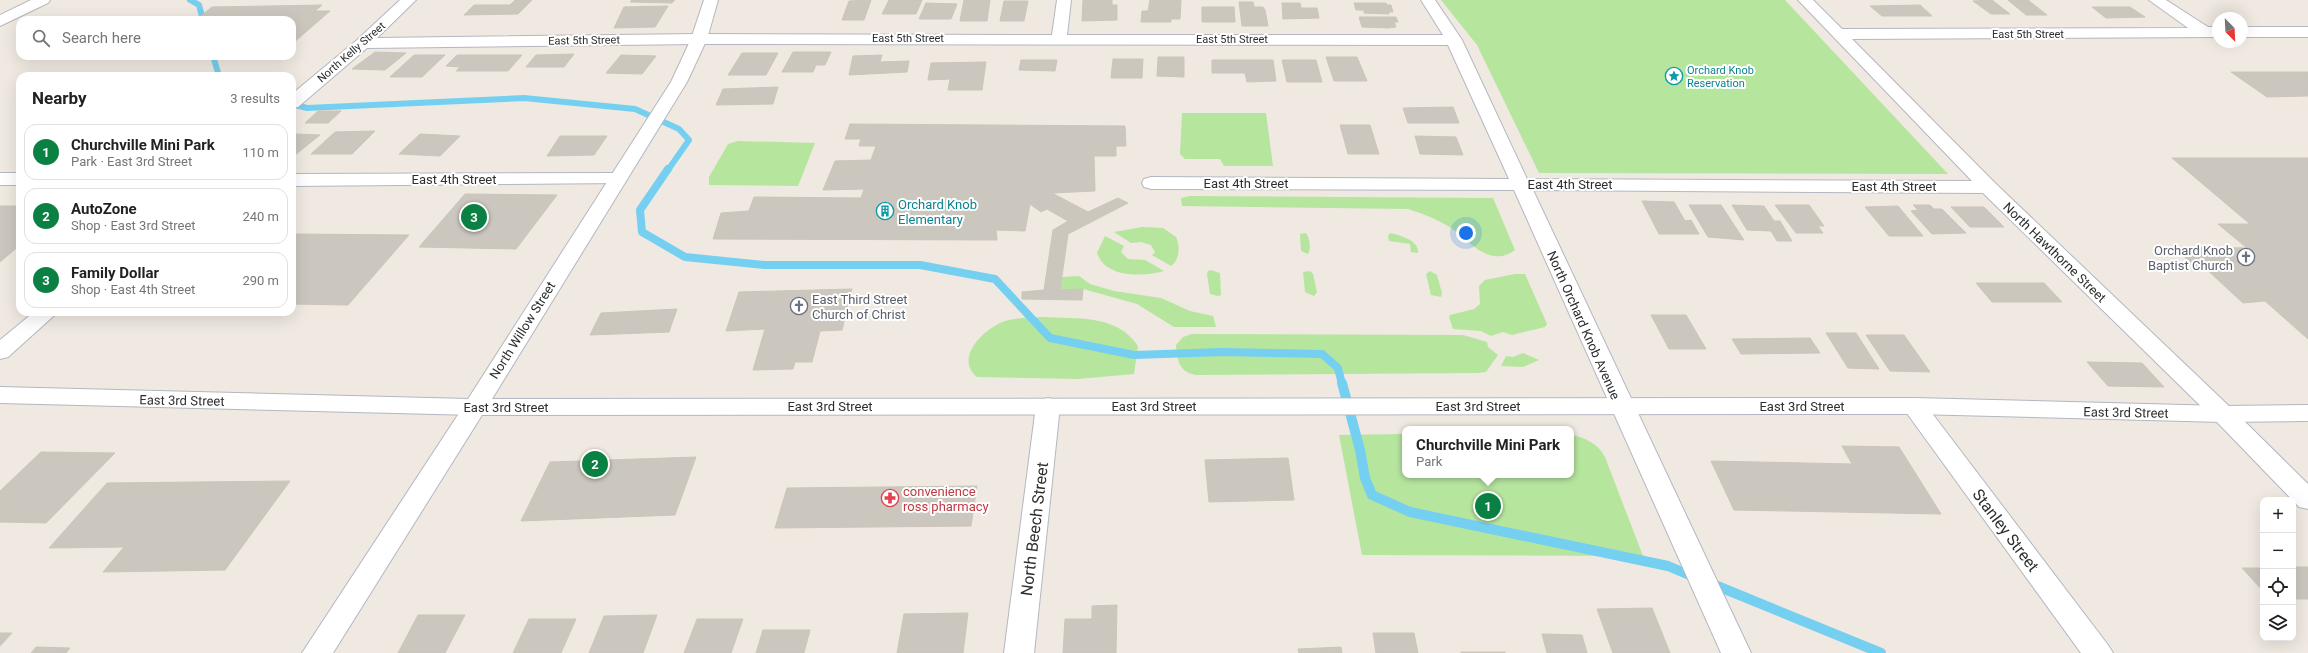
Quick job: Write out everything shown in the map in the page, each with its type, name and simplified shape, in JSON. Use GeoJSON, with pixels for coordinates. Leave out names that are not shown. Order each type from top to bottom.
{"type":"FeatureCollection","features":[{"type":"Feature","properties":{"kind":"street"},"geometry":{"type":"LineString","coordinates":[[0,21],[43,0]]}},
{"type":"Feature","properties":{"kind":"street","name":"North Kelly Street"},"geometry":{"type":"LineString","coordinates":[[296,100],[363,43],[409,0]]}},
{"type":"Feature","properties":{"kind":"street","name":"North Willow Street"},"geometry":{"type":"LineString","coordinates":[[317,653],[475,407],[617,179],[680,82],[699,38],[704,18],[711,0]]}},
{"type":"Feature","properties":{"kind":"street"},"geometry":{"type":"LineString","coordinates":[[1059,38],[1064,0]]}},
{"type":"Feature","properties":{"kind":"street","name":"North Orchard Knob Avenue"},"geometry":{"type":"LineString","coordinates":[[1428,0],[1454,40],[1621,406],[1736,653]]}},
{"type":"Feature","properties":{"kind":"street","name":"North Hawthorne Street"},"geometry":{"type":"LineString","coordinates":[[1805,0],[1988,187],[2223,414],[2308,500]]}},
{"type":"Feature","properties":{"kind":"street"},"geometry":{"type":"LineString","coordinates":[[2156,0],[2212,32]]}},
{"type":"Feature","properties":{"kind":"street","name":"East 5th Street"},"geometry":{"type":"LineString","coordinates":[[1838,34],[2212,32]]}},
{"type":"Feature","properties":{"kind":"street"},"geometry":{"type":"LineString","coordinates":[[2248,32],[2308,32]]}},
{"type":"Feature","properties":{"kind":"street","name":"East 5th Street"},"geometry":{"type":"LineString","coordinates":[[363,43],[699,38],[1454,40]]}},
{"type":"Feature","properties":{"kind":"street"},"geometry":{"type":"LineString","coordinates":[[0,179],[16,179]]}},
{"type":"Feature","properties":{"kind":"street","name":"East 4th Street"},"geometry":{"type":"LineString","coordinates":[[296,180],[617,179]]}},
{"type":"Feature","properties":{"kind":"street","name":"East 4th Street"},"geometry":{"type":"LineString","coordinates":[[1151,183],[1988,187]]}},
{"type":"Feature","properties":{"kind":"street"},"geometry":{"type":"LineString","coordinates":[[0,352],[42,316]]}},
{"type":"Feature","properties":{"kind":"street","name":"East 3rd Street"},"geometry":{"type":"LineString","coordinates":[[0,395],[475,407],[1914,406],[2223,414],[2308,413]]}},
{"type":"Feature","properties":{"kind":"street","name":"North Beech Street"},"geometry":{"type":"LineString","coordinates":[[1019,653],[1048,406]]}},
{"type":"Feature","properties":{"kind":"street","name":"Stanley Street"},"geometry":{"type":"LineString","coordinates":[[1914,406],[2098,653]]}},
{"type":"Feature","properties":{"kind":"green space","name":"Orchard Knob Reservation"},"geometry":{"type":"Polygon","coordinates":[[[1441,0],[1785,0],[1948,174],[1539,173],[1477,45],[1441,0]]]}},
{"type":"Feature","properties":{"kind":"green space"},"geometry":{"type":"Polygon","coordinates":[[[1182,113],[1266,113],[1273,166],[1224,166],[1220,159],[1185,159],[1180,154],[1182,113]]]}},
{"type":"Feature","properties":{"kind":"green space"},"geometry":{"type":"Polygon","coordinates":[[[738,141],[815,143],[798,186],[709,185],[709,177],[728,144],[738,141]]]}},
{"type":"Feature","properties":{"kind":"green space"},"geometry":{"type":"Polygon","coordinates":[[[1190,196],[1493,198],[1515,250],[1506,255],[1488,255],[1480,251],[1446,225],[1408,209],[1182,206],[1181,198],[1190,196]]]}},
{"type":"Feature","properties":{"kind":"green space"},"geometry":{"type":"Polygon","coordinates":[[[1142,227],[1163,228],[1176,237],[1178,244],[1178,257],[1171,266],[1152,255],[1155,252],[1151,245],[1141,242],[1131,243],[1114,232],[1142,227]]]}},
{"type":"Feature","properties":{"kind":"green space"},"geometry":{"type":"Polygon","coordinates":[[[1306,233],[1310,244],[1308,254],[1301,251],[1300,234],[1306,233]]]}},
{"type":"Feature","properties":{"kind":"green space"},"geometry":{"type":"Polygon","coordinates":[[[1391,233],[1409,239],[1416,245],[1418,253],[1411,252],[1410,244],[1389,241],[1388,235],[1391,233]]]}},
{"type":"Feature","properties":{"kind":"green space"},"geometry":{"type":"Polygon","coordinates":[[[1105,236],[1124,246],[1121,252],[1128,259],[1145,260],[1164,271],[1136,275],[1126,274],[1108,267],[1101,261],[1097,253],[1105,236]]]}},
{"type":"Feature","properties":{"kind":"green space"},"geometry":{"type":"Polygon","coordinates":[[[1211,270],[1220,273],[1221,295],[1218,296],[1210,294],[1207,274],[1208,271],[1211,270]]]}},
{"type":"Feature","properties":{"kind":"green space"},"geometry":{"type":"Polygon","coordinates":[[[1310,271],[1313,274],[1317,292],[1314,296],[1305,292],[1303,272],[1310,271]]]}},
{"type":"Feature","properties":{"kind":"green space"},"geometry":{"type":"Polygon","coordinates":[[[1430,271],[1437,275],[1442,293],[1441,297],[1431,295],[1426,274],[1430,271]]]}},
{"type":"Feature","properties":{"kind":"green space"},"geometry":{"type":"Polygon","coordinates":[[[1515,274],[1525,274],[1547,324],[1545,327],[1512,335],[1503,332],[1491,336],[1481,331],[1453,329],[1449,317],[1450,315],[1474,309],[1480,304],[1479,286],[1485,280],[1515,274]]]}},
{"type":"Feature","properties":{"kind":"green space"},"geometry":{"type":"Polygon","coordinates":[[[1079,276],[1090,284],[1114,291],[1161,298],[1190,311],[1213,316],[1216,327],[1174,327],[1137,304],[1083,289],[1060,290],[1062,277],[1079,276]]]}},
{"type":"Feature","properties":{"kind":"green space"},"geometry":{"type":"Polygon","coordinates":[[[1043,317],[1095,320],[1119,328],[1138,346],[1134,374],[1078,379],[977,377],[971,370],[969,362],[973,347],[985,333],[993,327],[1010,320],[1043,317]]]}},
{"type":"Feature","properties":{"kind":"green space"},"geometry":{"type":"Polygon","coordinates":[[[1192,334],[1463,335],[1487,342],[1488,347],[1498,355],[1486,372],[1479,373],[1196,375],[1182,368],[1178,360],[1176,350],[1176,345],[1183,337],[1192,334]]]}},
{"type":"Feature","properties":{"kind":"green space"},"geometry":{"type":"Polygon","coordinates":[[[1523,353],[1539,360],[1523,367],[1501,366],[1506,356],[1513,357],[1523,353]]]}},
{"type":"Feature","properties":{"kind":"green space"},"geometry":{"type":"Polygon","coordinates":[[[1402,434],[1402,478],[1574,478],[1574,436],[1581,437],[1599,448],[1605,457],[1643,556],[1362,555],[1339,435],[1402,434]]]}},
{"type":"Feature","properties":{"kind":"building"},"geometry":{"type":"Polygon","coordinates":[[[515,0],[532,0],[518,14],[464,15],[474,5],[510,5],[515,0]]]}},
{"type":"Feature","properties":{"kind":"building"},"geometry":{"type":"Polygon","coordinates":[[[632,0],[675,0],[672,3],[630,2],[632,0]]]}},
{"type":"Feature","properties":{"kind":"building"},"geometry":{"type":"Polygon","coordinates":[[[871,0],[864,20],[842,20],[849,1],[871,0]]]}},
{"type":"Feature","properties":{"kind":"building"},"geometry":{"type":"Polygon","coordinates":[[[889,0],[922,0],[916,14],[882,14],[889,0]]]}},
{"type":"Feature","properties":{"kind":"building"},"geometry":{"type":"Polygon","coordinates":[[[964,0],[990,0],[987,21],[960,21],[964,0]]]}},
{"type":"Feature","properties":{"kind":"building"},"geometry":{"type":"Polygon","coordinates":[[[1083,0],[1112,0],[1112,5],[1117,5],[1117,20],[1082,21],[1083,0]]]}},
{"type":"Feature","properties":{"kind":"building"},"geometry":{"type":"Polygon","coordinates":[[[1150,0],[1181,0],[1180,19],[1171,19],[1171,22],[1141,22],[1142,11],[1148,11],[1150,0]]]}},
{"type":"Feature","properties":{"kind":"building"},"geometry":{"type":"Polygon","coordinates":[[[1992,0],[2010,14],[1991,14],[1973,1],[1992,0]]]}},
{"type":"Feature","properties":{"kind":"building"},"geometry":{"type":"Polygon","coordinates":[[[2008,0],[2028,0],[2047,15],[2026,15],[2008,0]]]}},
{"type":"Feature","properties":{"kind":"building"},"geometry":{"type":"Polygon","coordinates":[[[1004,1],[1028,1],[1024,21],[1000,21],[1004,1]]]}},
{"type":"Feature","properties":{"kind":"building"},"geometry":{"type":"Polygon","coordinates":[[[1239,2],[1253,2],[1254,7],[1263,7],[1268,26],[1242,26],[1239,2]]]}},
{"type":"Feature","properties":{"kind":"building"},"geometry":{"type":"Polygon","coordinates":[[[926,3],[957,4],[951,19],[919,19],[926,3]]]}},
{"type":"Feature","properties":{"kind":"building"},"geometry":{"type":"Polygon","coordinates":[[[1282,3],[1300,3],[1301,8],[1317,8],[1319,18],[1283,19],[1282,3]]]}},
{"type":"Feature","properties":{"kind":"building"},"geometry":{"type":"Polygon","coordinates":[[[1354,3],[1386,3],[1387,5],[1391,5],[1393,12],[1388,12],[1389,14],[1364,13],[1364,10],[1356,10],[1354,3]]]}},
{"type":"Feature","properties":{"kind":"building"},"geometry":{"type":"Polygon","coordinates":[[[322,5],[315,11],[330,11],[296,41],[296,16],[201,16],[212,7],[322,5]]]}},
{"type":"Feature","properties":{"kind":"building"},"geometry":{"type":"Polygon","coordinates":[[[1920,5],[1932,16],[1882,16],[1870,6],[1920,5]]]}},
{"type":"Feature","properties":{"kind":"building"},"geometry":{"type":"Polygon","coordinates":[[[668,6],[655,27],[614,28],[624,7],[668,6]]]}},
{"type":"Feature","properties":{"kind":"building"},"geometry":{"type":"Polygon","coordinates":[[[1202,7],[1234,7],[1235,22],[1202,22],[1202,7]]]}},
{"type":"Feature","properties":{"kind":"building"},"geometry":{"type":"Polygon","coordinates":[[[2092,7],[2130,7],[2145,17],[2106,18],[2092,7]]]}},
{"type":"Feature","properties":{"kind":"building"},"geometry":{"type":"Polygon","coordinates":[[[1359,17],[1396,17],[1398,22],[1394,22],[1396,27],[1362,27],[1359,17]]]}},
{"type":"Feature","properties":{"kind":"building"},"geometry":{"type":"Polygon","coordinates":[[[375,52],[406,53],[385,70],[352,69],[375,52]]]}},
{"type":"Feature","properties":{"kind":"building"},"geometry":{"type":"Polygon","coordinates":[[[793,52],[831,52],[825,65],[816,65],[813,72],[782,72],[793,52]]]}},
{"type":"Feature","properties":{"kind":"building"},"geometry":{"type":"Polygon","coordinates":[[[742,53],[778,53],[766,75],[728,75],[742,53]]]}},
{"type":"Feature","properties":{"kind":"building"},"geometry":{"type":"Polygon","coordinates":[[[574,54],[564,67],[526,67],[536,55],[574,54]]]}},
{"type":"Feature","properties":{"kind":"building"},"geometry":{"type":"Polygon","coordinates":[[[414,55],[445,55],[422,77],[390,77],[414,55]]]}},
{"type":"Feature","properties":{"kind":"building"},"geometry":{"type":"Polygon","coordinates":[[[457,55],[522,55],[508,71],[456,71],[460,67],[446,66],[457,55]]]}},
{"type":"Feature","properties":{"kind":"building"},"geometry":{"type":"Polygon","coordinates":[[[621,55],[656,56],[642,74],[606,73],[621,55]]]}},
{"type":"Feature","properties":{"kind":"building"},"geometry":{"type":"Polygon","coordinates":[[[882,55],[880,62],[909,61],[907,72],[849,75],[853,56],[882,55]]]}},
{"type":"Feature","properties":{"kind":"building"},"geometry":{"type":"Polygon","coordinates":[[[1158,57],[1184,57],[1184,77],[1157,76],[1158,57]]]}},
{"type":"Feature","properties":{"kind":"building"},"geometry":{"type":"Polygon","coordinates":[[[1326,57],[1357,57],[1367,81],[1334,81],[1326,57]]]}},
{"type":"Feature","properties":{"kind":"building"},"geometry":{"type":"Polygon","coordinates":[[[1113,59],[1143,59],[1142,78],[1111,78],[1113,59]]]}},
{"type":"Feature","properties":{"kind":"building"},"geometry":{"type":"Polygon","coordinates":[[[1021,60],[1057,60],[1055,71],[1019,70],[1021,60]]]}},
{"type":"Feature","properties":{"kind":"building"},"geometry":{"type":"Polygon","coordinates":[[[1212,60],[1273,60],[1276,81],[1247,82],[1245,73],[1212,73],[1212,60]]]}},
{"type":"Feature","properties":{"kind":"building"},"geometry":{"type":"Polygon","coordinates":[[[1282,60],[1316,60],[1322,82],[1287,82],[1282,60]]]}},
{"type":"Feature","properties":{"kind":"building"},"geometry":{"type":"Polygon","coordinates":[[[986,62],[982,90],[948,90],[950,79],[928,80],[931,63],[986,62]]]}},
{"type":"Feature","properties":{"kind":"building"},"geometry":{"type":"Polygon","coordinates":[[[2231,72],[2308,72],[2308,96],[2267,97],[2231,72]]]}},
{"type":"Feature","properties":{"kind":"building"},"geometry":{"type":"Polygon","coordinates":[[[778,87],[773,104],[716,105],[723,89],[778,87]]]}},
{"type":"Feature","properties":{"kind":"building"},"geometry":{"type":"Polygon","coordinates":[[[1453,107],[1459,123],[1408,123],[1403,108],[1453,107]]]}},
{"type":"Feature","properties":{"kind":"building"},"geometry":{"type":"Polygon","coordinates":[[[318,111],[341,111],[328,123],[305,123],[318,111]]]}},
{"type":"Feature","properties":{"kind":"building","name":"Orchard Knob Elementary"},"geometry":{"type":"Polygon","coordinates":[[[850,124],[1125,126],[1126,146],[1116,146],[1116,156],[1094,156],[1095,191],[1052,193],[1088,212],[1118,198],[1128,203],[1068,234],[1060,290],[1083,289],[1082,300],[1022,299],[1022,292],[1044,290],[1053,230],[1068,221],[1047,209],[1041,212],[1030,204],[1025,231],[996,230],[997,240],[713,239],[721,213],[749,211],[754,197],[861,198],[864,189],[823,190],[835,161],[871,160],[876,146],[859,146],[861,139],[845,139],[850,124]]]}},
{"type":"Feature","properties":{"kind":"building"},"geometry":{"type":"Polygon","coordinates":[[[1340,125],[1370,125],[1379,154],[1348,154],[1340,125]]]}},
{"type":"Feature","properties":{"kind":"building"},"geometry":{"type":"Polygon","coordinates":[[[375,131],[352,154],[311,154],[335,132],[375,131]]]}},
{"type":"Feature","properties":{"kind":"building"},"geometry":{"type":"Polygon","coordinates":[[[296,134],[320,135],[296,154],[296,134]]]}},
{"type":"Feature","properties":{"kind":"building"},"geometry":{"type":"Polygon","coordinates":[[[420,134],[460,136],[440,156],[399,154],[420,134]]]}},
{"type":"Feature","properties":{"kind":"building"},"geometry":{"type":"Polygon","coordinates":[[[560,136],[607,136],[594,155],[547,156],[560,136]]]}},
{"type":"Feature","properties":{"kind":"building"},"geometry":{"type":"Polygon","coordinates":[[[1415,136],[1456,137],[1463,155],[1420,154],[1415,136]]]}},
{"type":"Feature","properties":{"kind":"building","name":"Orchard Knob Baptist Church"},"geometry":{"type":"Polygon","coordinates":[[[2172,158],[2308,158],[2308,339],[2265,301],[2243,303],[2203,266],[2194,266],[2174,247],[2247,248],[2218,224],[2250,224],[2172,158]]]}},
{"type":"Feature","properties":{"kind":"building"},"geometry":{"type":"Polygon","coordinates":[[[465,194],[557,195],[516,249],[419,247],[465,194]]]}},
{"type":"Feature","properties":{"kind":"building"},"geometry":{"type":"Polygon","coordinates":[[[1642,201],[1674,202],[1685,221],[1691,220],[1699,234],[1659,234],[1642,201]]]}},
{"type":"Feature","properties":{"kind":"building"},"geometry":{"type":"Polygon","coordinates":[[[1689,205],[1721,205],[1744,240],[1708,237],[1689,205]]]}},
{"type":"Feature","properties":{"kind":"building"},"geometry":{"type":"Polygon","coordinates":[[[1732,205],[1764,206],[1774,221],[1780,221],[1792,241],[1777,241],[1771,231],[1747,230],[1732,205]]]}},
{"type":"Feature","properties":{"kind":"building"},"geometry":{"type":"Polygon","coordinates":[[[1775,205],[1809,205],[1824,226],[1818,226],[1823,233],[1796,233],[1775,205]]]}},
{"type":"Feature","properties":{"kind":"building"},"geometry":{"type":"Polygon","coordinates":[[[1913,205],[1930,205],[1934,209],[1942,209],[1966,233],[1932,234],[1911,211],[1918,210],[1913,205]]]}},
{"type":"Feature","properties":{"kind":"building"},"geometry":{"type":"Polygon","coordinates":[[[0,206],[16,206],[16,248],[0,262],[0,206]]]}},
{"type":"Feature","properties":{"kind":"building"},"geometry":{"type":"Polygon","coordinates":[[[1898,206],[1923,236],[1889,236],[1865,207],[1898,206]]]}},
{"type":"Feature","properties":{"kind":"building"},"geometry":{"type":"Polygon","coordinates":[[[1951,207],[1984,207],[2004,227],[1970,227],[1951,207]]]}},
{"type":"Feature","properties":{"kind":"building"},"geometry":{"type":"Polygon","coordinates":[[[296,234],[409,235],[348,305],[296,304],[296,234]]]}},
{"type":"Feature","properties":{"kind":"building"},"geometry":{"type":"Polygon","coordinates":[[[1976,283],[2044,283],[2062,302],[1992,302],[1976,283]]]}},
{"type":"Feature","properties":{"kind":"building"},"geometry":{"type":"Polygon","coordinates":[[[852,289],[842,330],[820,331],[812,362],[795,362],[793,369],[753,370],[765,329],[726,331],[739,292],[852,289]]]}},
{"type":"Feature","properties":{"kind":"building"},"geometry":{"type":"Polygon","coordinates":[[[677,309],[669,332],[590,335],[601,313],[677,309]]]}},
{"type":"Feature","properties":{"kind":"building"},"geometry":{"type":"Polygon","coordinates":[[[1651,315],[1686,315],[1706,349],[1669,349],[1651,315]]]}},
{"type":"Feature","properties":{"kind":"building"},"geometry":{"type":"Polygon","coordinates":[[[1826,333],[1856,333],[1879,369],[1848,368],[1826,333]]]}},
{"type":"Feature","properties":{"kind":"building"},"geometry":{"type":"Polygon","coordinates":[[[1866,335],[1904,335],[1930,372],[1890,371],[1866,335]]]}},
{"type":"Feature","properties":{"kind":"building"},"geometry":{"type":"Polygon","coordinates":[[[1810,338],[1820,353],[1741,354],[1732,339],[1810,338]]]}},
{"type":"Feature","properties":{"kind":"building"},"geometry":{"type":"Polygon","coordinates":[[[2087,362],[2142,363],[2164,387],[2108,386],[2087,362]]]}},
{"type":"Feature","properties":{"kind":"building"},"geometry":{"type":"Polygon","coordinates":[[[1842,446],[1899,447],[1941,514],[1734,510],[1711,461],[1852,464],[1842,446]]]}},
{"type":"Feature","properties":{"kind":"building"},"geometry":{"type":"Polygon","coordinates":[[[41,452],[115,453],[46,523],[0,522],[0,491],[41,452]]]}},
{"type":"Feature","properties":{"kind":"building"},"geometry":{"type":"Polygon","coordinates":[[[696,457],[675,515],[521,521],[550,462],[696,457]]]}},
{"type":"Feature","properties":{"kind":"building"},"geometry":{"type":"Polygon","coordinates":[[[1288,458],[1294,500],[1209,502],[1205,460],[1288,458]]]}},
{"type":"Feature","properties":{"kind":"building"},"geometry":{"type":"Polygon","coordinates":[[[290,481],[225,570],[103,572],[124,547],[49,548],[107,483],[290,481]]]}},
{"type":"Feature","properties":{"kind":"building"},"geometry":{"type":"Polygon","coordinates":[[[977,486],[971,526],[775,528],[787,488],[977,486]]]}},
{"type":"Feature","properties":{"kind":"building"},"geometry":{"type":"Polygon","coordinates":[[[2296,567],[2308,567],[2308,599],[2296,599],[2296,567]]]}},
{"type":"Feature","properties":{"kind":"building"},"geometry":{"type":"Polygon","coordinates":[[[2242,568],[2260,568],[2260,588],[2242,568]]]}},
{"type":"Feature","properties":{"kind":"building"},"geometry":{"type":"Polygon","coordinates":[[[1117,605],[1116,653],[1063,653],[1065,619],[1092,619],[1092,606],[1117,605]]]}},
{"type":"Feature","properties":{"kind":"building"},"geometry":{"type":"Polygon","coordinates":[[[1652,608],[1670,653],[1613,653],[1597,609],[1652,608]]]}},
{"type":"Feature","properties":{"kind":"building"},"geometry":{"type":"Polygon","coordinates":[[[968,613],[963,653],[897,653],[904,614],[968,613]]]}},
{"type":"Feature","properties":{"kind":"building"},"geometry":{"type":"Polygon","coordinates":[[[418,615],[465,615],[445,653],[398,653],[418,615]]]}},
{"type":"Feature","properties":{"kind":"building"},"geometry":{"type":"Polygon","coordinates":[[[657,615],[643,653],[589,653],[604,616],[657,615]]]}},
{"type":"Feature","properties":{"kind":"building"},"geometry":{"type":"Polygon","coordinates":[[[529,619],[576,619],[561,653],[513,653],[529,619]]]}},
{"type":"Feature","properties":{"kind":"building"},"geometry":{"type":"Polygon","coordinates":[[[697,619],[743,619],[731,653],[684,653],[697,619]]]}},
{"type":"Feature","properties":{"kind":"building"},"geometry":{"type":"Polygon","coordinates":[[[763,630],[810,630],[804,653],[756,653],[763,630]]]}},
{"type":"Feature","properties":{"kind":"building"},"geometry":{"type":"Polygon","coordinates":[[[0,633],[12,633],[0,646],[0,633]]]}},
{"type":"Feature","properties":{"kind":"building"},"geometry":{"type":"Polygon","coordinates":[[[1373,633],[1414,633],[1418,653],[1376,653],[1373,633]]]}},
{"type":"Feature","properties":{"kind":"building"},"geometry":{"type":"Polygon","coordinates":[[[1542,634],[1582,635],[1587,653],[1547,653],[1542,634]]]}},
{"type":"Feature","properties":{"kind":"building"},"geometry":{"type":"Polygon","coordinates":[[[36,647],[70,648],[66,653],[31,653],[36,647]]]}},
{"type":"Feature","properties":{"kind":"building"},"geometry":{"type":"Polygon","coordinates":[[[1341,647],[1342,653],[1299,653],[1298,649],[1341,647]]]}},
{"type":"Feature","properties":{"kind":"building"},"geometry":{"type":"Polygon","coordinates":[[[1505,652],[1505,653],[1461,653],[1505,652]]]}},
{"type":"Feature","properties":{"kind":"waterway"},"geometry":{"type":"LineString","coordinates":[[190,0],[199,5],[202,16]]}},
{"type":"Feature","properties":{"kind":"waterway"},"geometry":{"type":"LineString","coordinates":[[214,60],[218,72]]}},
{"type":"Feature","properties":{"kind":"waterway"},"geometry":{"type":"LineString","coordinates":[[296,105],[307,108],[524,98],[635,109],[679,129],[689,140],[668,170]]}},
{"type":"Feature","properties":{"kind":"waterway"},"geometry":{"type":"LineString","coordinates":[[668,169],[640,210],[642,232],[685,257],[765,265],[920,265],[995,279],[1050,338],[1134,355],[1222,352],[1322,354],[1338,368],[1342,384]]}},
{"type":"Feature","properties":{"kind":"waterway"},"geometry":{"type":"LineString","coordinates":[[1342,383],[1360,450],[1365,478],[1372,495],[1410,512],[1668,566],[1694,577]]}},
{"type":"Feature","properties":{"kind":"waterway"},"geometry":{"type":"LineString","coordinates":[[1710,583],[1881,653]]}},
{"type":"Feature","properties":{"kind":"place","name":"Orchard Knob Reservation"},"geometry":{"type":"Point","coordinates":[1674,76]}},
{"type":"Feature","properties":{"kind":"place","name":"Orchard Knob Elementary"},"geometry":{"type":"Point","coordinates":[885,211]}},
{"type":"Feature","properties":{"kind":"place","name":"Family Dollar"},"geometry":{"type":"Point","coordinates":[474,217]}},
{"type":"Feature","properties":{"kind":"place","name":"Orchard Knob Baptist Church"},"geometry":{"type":"Point","coordinates":[2246,257]}},
{"type":"Feature","properties":{"kind":"place","name":"East Third Street Church of Christ"},"geometry":{"type":"Point","coordinates":[799,306]}},
{"type":"Feature","properties":{"kind":"place","name":"AutoZone"},"geometry":{"type":"Point","coordinates":[595,464]}},
{"type":"Feature","properties":{"kind":"place","name":"convenience ross pharmacy"},"geometry":{"type":"Point","coordinates":[890,498]}},
{"type":"Feature","properties":{"kind":"place","name":"Churchville Mini Park"},"geometry":{"type":"Point","coordinates":[1488,506]}}]}
